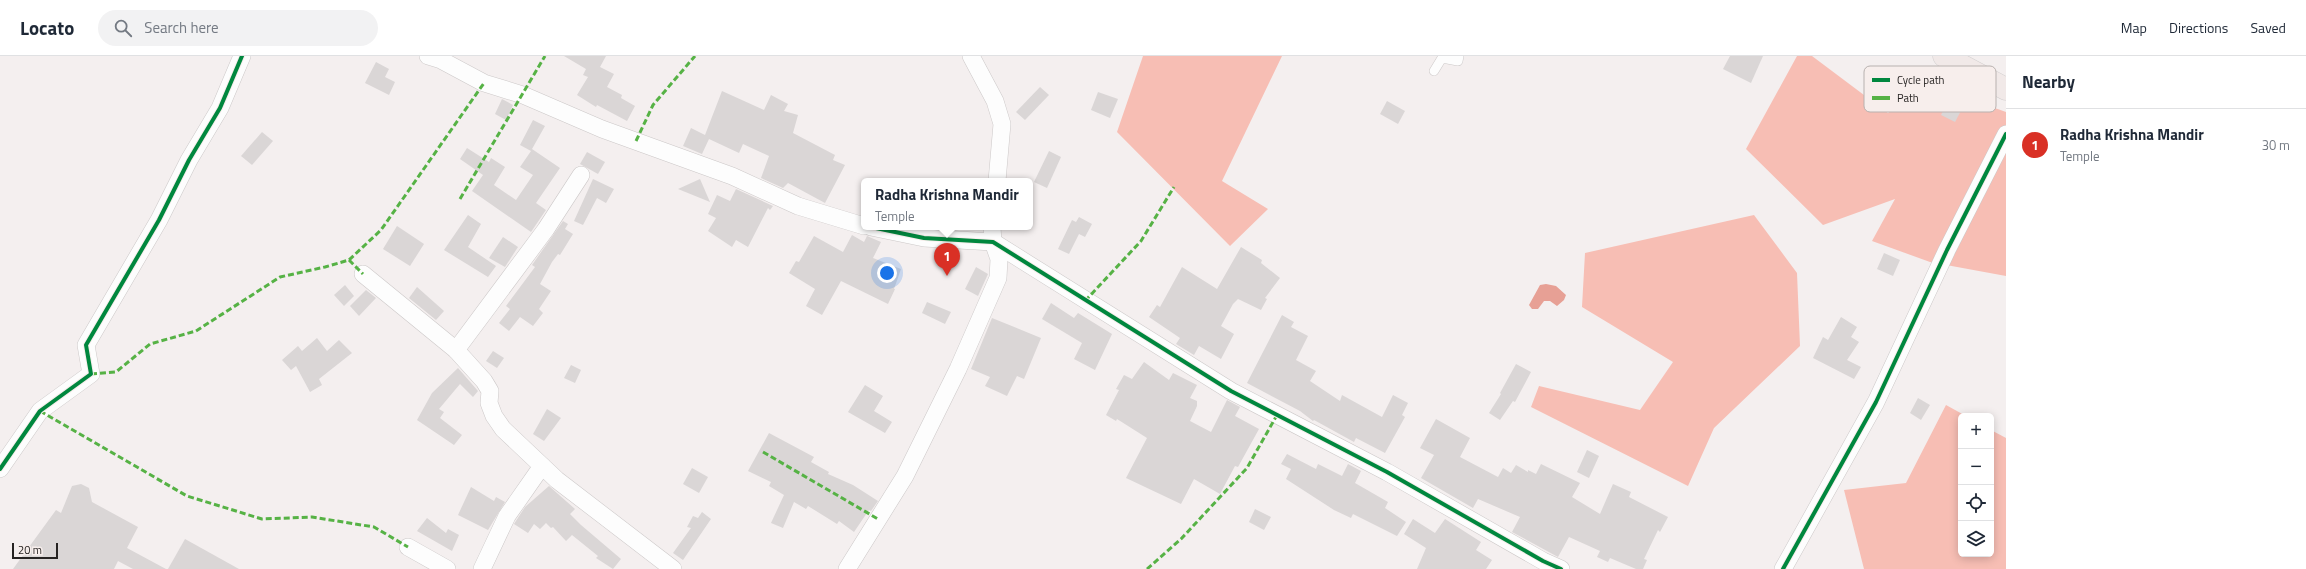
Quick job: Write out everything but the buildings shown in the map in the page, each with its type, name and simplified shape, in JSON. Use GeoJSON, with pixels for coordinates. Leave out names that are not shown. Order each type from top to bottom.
{"type":"FeatureCollection","features":[{"type":"Feature","properties":{"kind":"main road"},"geometry":{"type":"LineString","coordinates":[[1944,56],[1963,66]]}},
{"type":"Feature","properties":{"kind":"main road"},"geometry":{"type":"LineString","coordinates":[[1996,84],[2006,89]]}},
{"type":"Feature","properties":{"kind":"street"},"geometry":{"type":"LineString","coordinates":[[0,469],[40,411],[91,374],[86,346],[159,220],[189,160],[220,108],[242,56]]}},
{"type":"Feature","properties":{"kind":"street"},"geometry":{"type":"LineString","coordinates":[[428,56],[441,60],[484,83],[523,95],[602,129],[732,176],[798,206],[861,225]]}},
{"type":"Feature","properties":{"kind":"street"},"geometry":{"type":"LineString","coordinates":[[971,56],[995,101],[1002,124],[997,178]]}},
{"type":"Feature","properties":{"kind":"street"},"geometry":{"type":"LineString","coordinates":[[1784,569],[1876,402],[1946,250],[2006,134]]}},
{"type":"Feature","properties":{"kind":"street"},"geometry":{"type":"LineString","coordinates":[[456,350],[546,229],[581,175]]}},
{"type":"Feature","properties":{"kind":"street"},"geometry":{"type":"LineString","coordinates":[[885,230],[924,238],[992,235],[1231,391],[1387,472],[1542,561],[1561,569]]}},
{"type":"Feature","properties":{"kind":"street"},"geometry":{"type":"LineString","coordinates":[[847,569],[905,476],[961,362],[998,278],[999,258],[992,235]]}},
{"type":"Feature","properties":{"kind":"street"},"geometry":{"type":"LineString","coordinates":[[363,274],[456,350],[484,381],[490,390],[489,403],[494,416],[503,430],[574,494],[673,569]]}},
{"type":"Feature","properties":{"kind":"street"},"geometry":{"type":"LineString","coordinates":[[482,569],[507,516],[542,466]]}},
{"type":"Feature","properties":{"kind":"street"},"geometry":{"type":"LineString","coordinates":[[408,547],[447,569]]}},
{"type":"Feature","properties":{"kind":"lane"},"geometry":{"type":"LineString","coordinates":[[1434,71],[1442,58],[1458,61],[1459,56]]}},
{"type":"Feature","properties":{"kind":"shaded area"},"geometry":{"type":"Polygon","coordinates":[[[1143,56],[1282,56],[1222,181],[1268,209],[1230,246],[1117,132],[1143,56]]]}},
{"type":"Feature","properties":{"kind":"shaded area"},"geometry":{"type":"Polygon","coordinates":[[[1797,56],[1812,56],[1864,95],[1864,112],[1996,112],[1996,108],[2006,112],[2006,276],[1930,262],[1872,241],[1895,199],[1823,225],[1746,149],[1797,56]]]}},
{"type":"Feature","properties":{"kind":"shaded area"},"geometry":{"type":"Polygon","coordinates":[[[1754,215],[1797,273],[1800,346],[1714,428],[1688,486],[1531,407],[1539,386],[1640,410],[1673,362],[1582,307],[1585,253],[1754,215]]]}},
{"type":"Feature","properties":{"kind":"shaded area"},"geometry":{"type":"Polygon","coordinates":[[[1546,284],[1556,286],[1566,295],[1564,300],[1557,306],[1550,301],[1544,301],[1538,309],[1532,309],[1529,305],[1540,285],[1546,284]]]}},
{"type":"Feature","properties":{"kind":"shaded area"},"geometry":{"type":"Polygon","coordinates":[[[1946,405],[1961,413],[1958,413],[1958,557],[1994,557],[1994,432],[2006,438],[2006,569],[1864,569],[1844,490],[1906,483],[1946,405]]]}},
{"type":"Feature","properties":{"kind":"marked path"},"geometry":{"type":"LineString","coordinates":[[460,199],[545,56]]}},
{"type":"Feature","properties":{"kind":"marked path"},"geometry":{"type":"LineString","coordinates":[[636,141],[653,105],[695,56]]}},
{"type":"Feature","properties":{"kind":"marked path"},"geometry":{"type":"LineString","coordinates":[[91,374],[116,372],[150,344],[196,331],[280,277],[349,260],[381,230],[484,83]]}},
{"type":"Feature","properties":{"kind":"marked path"},"geometry":{"type":"LineString","coordinates":[[1085,301],[1141,241],[1174,187]]}},
{"type":"Feature","properties":{"kind":"marked path"},"geometry":{"type":"LineString","coordinates":[[349,260],[363,274]]}},
{"type":"Feature","properties":{"kind":"marked path"},"geometry":{"type":"LineString","coordinates":[[40,411],[187,496],[262,519],[312,517],[374,527],[408,547]]}},
{"type":"Feature","properties":{"kind":"marked path"},"geometry":{"type":"LineString","coordinates":[[1147,569],[1181,539],[1247,468],[1277,415]]}},
{"type":"Feature","properties":{"kind":"marked path"},"geometry":{"type":"LineString","coordinates":[[763,452],[878,519]]}},
{"type":"Feature","properties":{"kind":"cycle path"},"geometry":{"type":"LineString","coordinates":[[0,469],[40,411],[91,374],[86,345],[159,220],[189,160],[220,108],[242,56]]}},
{"type":"Feature","properties":{"kind":"cycle path"},"geometry":{"type":"LineString","coordinates":[[1783,569],[1876,402],[1947,250],[2006,134]]}},
{"type":"Feature","properties":{"kind":"cycle path"},"geometry":{"type":"LineString","coordinates":[[885,230],[924,238],[993,242],[1231,391],[1387,472],[1543,561],[1561,569]]}},
{"type":"Feature","properties":{"kind":"place","name":"Radha Krishna Mandir"},"geometry":{"type":"Point","coordinates":[947,276]}}]}
